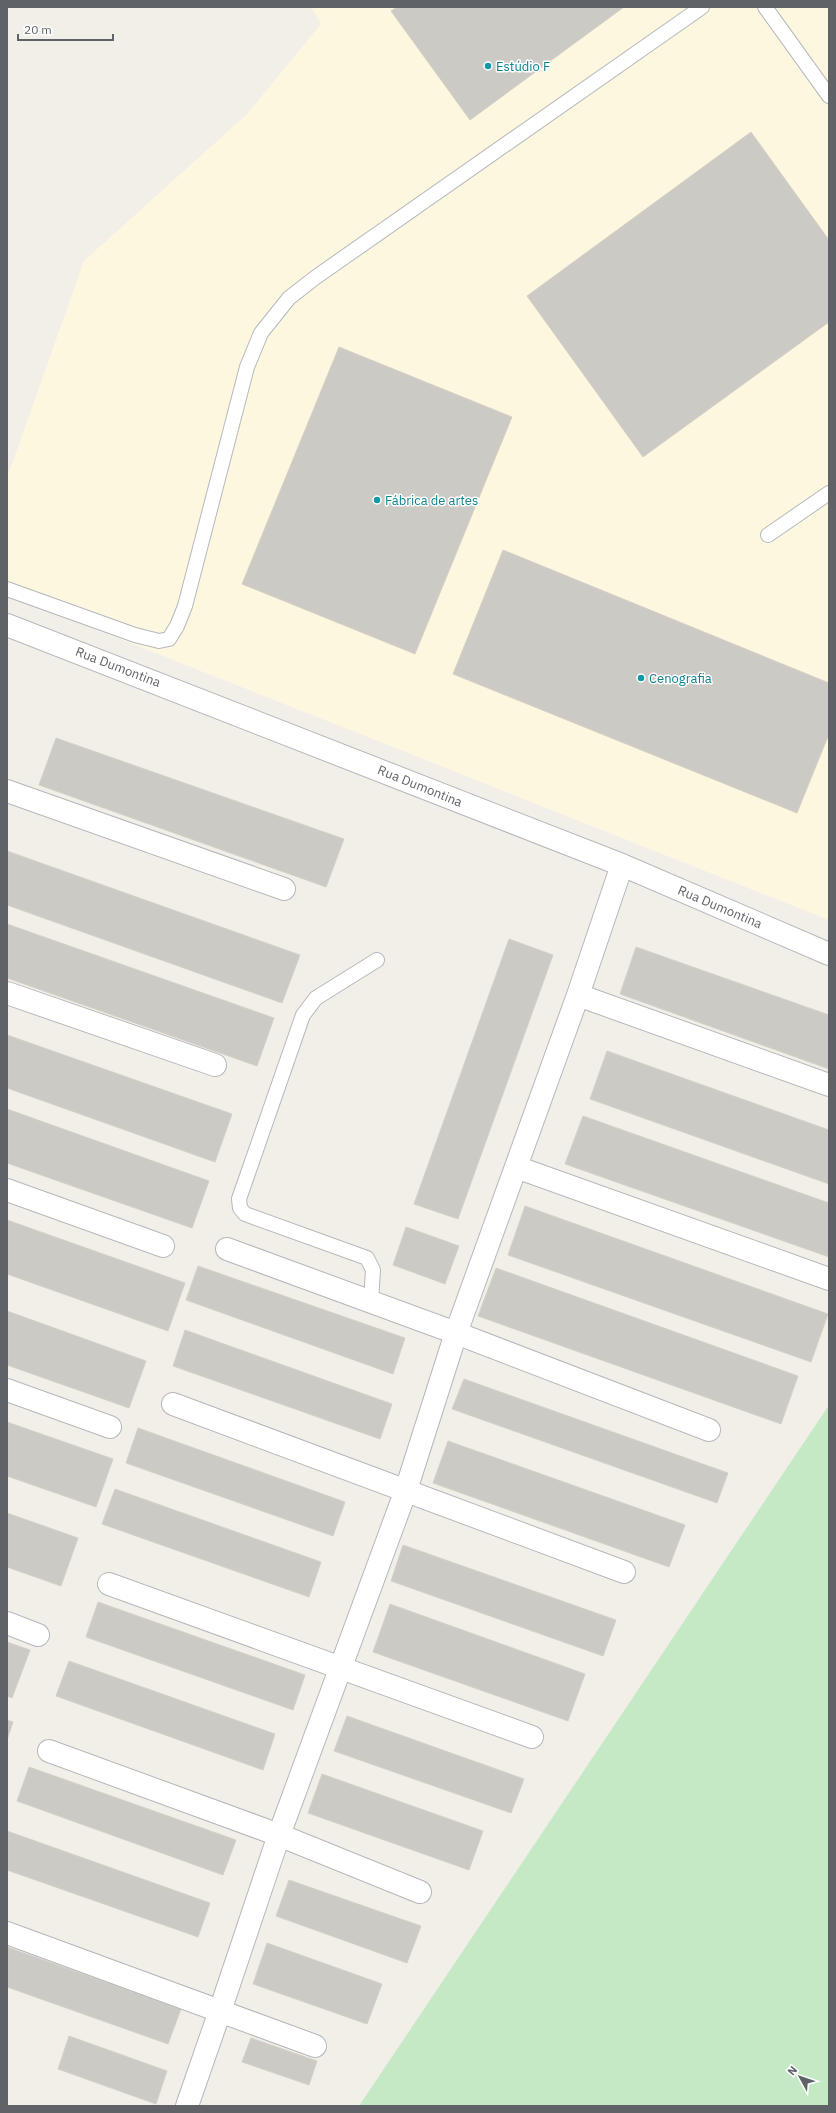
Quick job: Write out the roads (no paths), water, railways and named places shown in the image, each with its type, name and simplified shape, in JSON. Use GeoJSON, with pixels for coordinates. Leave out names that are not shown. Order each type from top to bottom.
{"type":"FeatureCollection","features":[{"type":"Feature","properties":{"kind":"street","name":"Rua Dumontina"},"geometry":{"type":"LineString","coordinates":[[7,625],[622,865],[829,954]]}},
{"type":"Feature","properties":{"kind":"street"},"geometry":{"type":"LineString","coordinates":[[7,791],[284,889]]}},
{"type":"Feature","properties":{"kind":"street"},"geometry":{"type":"LineString","coordinates":[[187,2106],[279,1835],[339,1668],[406,1490],[456,1333],[578,995],[622,865]]}},
{"type":"Feature","properties":{"kind":"street"},"geometry":{"type":"LineString","coordinates":[[7,993],[215,1064]]}},
{"type":"Feature","properties":{"kind":"street"},"geometry":{"type":"LineString","coordinates":[[578,995],[829,1085]]}},
{"type":"Feature","properties":{"kind":"street"},"geometry":{"type":"LineString","coordinates":[[516,1167],[829,1279]]}},
{"type":"Feature","properties":{"kind":"street"},"geometry":{"type":"LineString","coordinates":[[7,1190],[163,1246]]}},
{"type":"Feature","properties":{"kind":"street"},"geometry":{"type":"LineString","coordinates":[[227,1249],[456,1333],[709,1430]]}},
{"type":"Feature","properties":{"kind":"street"},"geometry":{"type":"LineString","coordinates":[[7,1390],[110,1427]]}},
{"type":"Feature","properties":{"kind":"street"},"geometry":{"type":"LineString","coordinates":[[173,1404],[624,1572]]}},
{"type":"Feature","properties":{"kind":"street"},"geometry":{"type":"LineString","coordinates":[[110,1584],[532,1737]]}},
{"type":"Feature","properties":{"kind":"street"},"geometry":{"type":"LineString","coordinates":[[7,1623],[38,1634]]}},
{"type":"Feature","properties":{"kind":"street"},"geometry":{"type":"LineString","coordinates":[[49,1751],[279,1835],[420,1892]]}},
{"type":"Feature","properties":{"kind":"street"},"geometry":{"type":"LineString","coordinates":[[7,1933],[315,2046]]}},
{"type":"Feature","properties":{"kind":"lane"},"geometry":{"type":"LineString","coordinates":[[7,588],[135,635],[159,641],[169,639],[177,626],[185,606],[247,367],[261,333],[289,298],[316,277],[702,7]]}},
{"type":"Feature","properties":{"kind":"lane"},"geometry":{"type":"LineString","coordinates":[[765,7],[829,96]]}},
{"type":"Feature","properties":{"kind":"lane"},"geometry":{"type":"LineString","coordinates":[[768,535],[829,493]]}},
{"type":"Feature","properties":{"kind":"lane"},"geometry":{"type":"LineString","coordinates":[[370,1301],[373,1270],[367,1258],[245,1214],[240,1208],[239,1199],[303,1015],[316,998],[377,960]]}},
{"type":"Feature","properties":{"kind":"place","name":"Estúdio F"},"geometry":{"type":"Point","coordinates":[488,66]}},
{"type":"Feature","properties":{"kind":"place","name":"Fábrica de artes"},"geometry":{"type":"Point","coordinates":[377,500]}},
{"type":"Feature","properties":{"kind":"place","name":"Cenografia"},"geometry":{"type":"Point","coordinates":[641,678]}}]}
